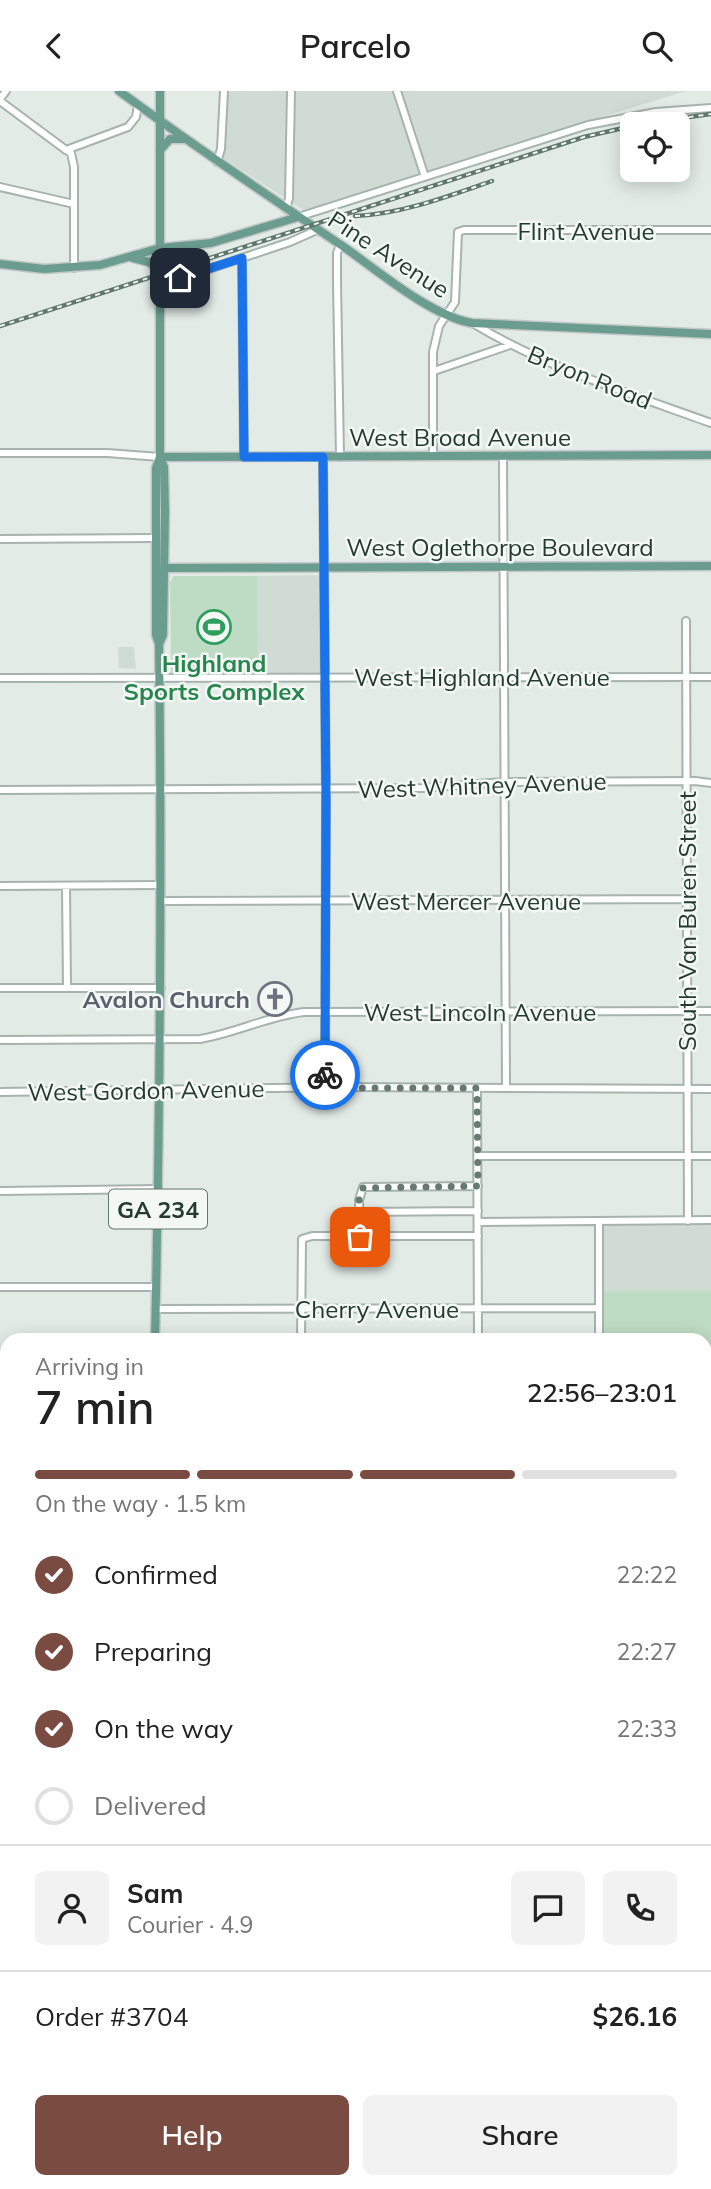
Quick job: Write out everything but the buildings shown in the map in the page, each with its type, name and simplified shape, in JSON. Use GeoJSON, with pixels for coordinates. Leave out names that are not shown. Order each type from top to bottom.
{"type":"FeatureCollection","features":[{"type":"Feature","properties":{"kind":"main road","name":"Pine Avenue"},"geometry":{"type":"LineString","coordinates":[[119,91],[274,201],[423,302],[446,314],[472,323],[711,334]]}},
{"type":"Feature","properties":{"kind":"main road"},"geometry":{"type":"LineString","coordinates":[[160,91],[160,457],[156,468],[155,555],[164,568]]}},
{"type":"Feature","properties":{"kind":"main road"},"geometry":{"type":"LineString","coordinates":[[160,150],[170,139],[186,139]]}},
{"type":"Feature","properties":{"kind":"main road"},"geometry":{"type":"LineString","coordinates":[[0,264],[44,269],[74,268],[130,258],[160,249],[211,243],[298,217]]}},
{"type":"Feature","properties":{"kind":"main road"},"geometry":{"type":"LineString","coordinates":[[130,258],[149,262],[159,270]]}},
{"type":"Feature","properties":{"kind":"main road","name":"West Broad Avenue"},"geometry":{"type":"LineString","coordinates":[[160,457],[711,455]]}},
{"type":"Feature","properties":{"kind":"main road"},"geometry":{"type":"LineString","coordinates":[[155,583],[164,568],[164,467],[160,457]]}},
{"type":"Feature","properties":{"kind":"main road","name":"GA 234"},"geometry":{"type":"LineString","coordinates":[[155,555],[161,790],[161,1040],[155,1333]]}},
{"type":"Feature","properties":{"kind":"main road","name":"West Oglethorpe Boulevard"},"geometry":{"type":"LineString","coordinates":[[164,568],[711,566]]}},
{"type":"Feature","properties":{"kind":"main road","name":"GA 234"},"geometry":{"type":"LineString","coordinates":[[159,645],[163,635],[164,568]]}},
{"type":"Feature","properties":{"kind":"street"},"geometry":{"type":"LineString","coordinates":[[6,91],[0,100],[74,159],[74,268]]}},
{"type":"Feature","properties":{"kind":"street"},"geometry":{"type":"LineString","coordinates":[[217,162],[221,149],[224,91]]}},
{"type":"Feature","properties":{"kind":"street"},"geometry":{"type":"LineString","coordinates":[[286,209],[289,198],[291,91]]}},
{"type":"Feature","properties":{"kind":"street"},"geometry":{"type":"LineString","coordinates":[[397,91],[425,177]]}},
{"type":"Feature","properties":{"kind":"street"},"geometry":{"type":"LineString","coordinates":[[66,150],[128,127],[136,117],[138,105]]}},
{"type":"Feature","properties":{"kind":"street"},"geometry":{"type":"LineString","coordinates":[[298,217],[588,125],[656,113],[711,108]]}},
{"type":"Feature","properties":{"kind":"street"},"geometry":{"type":"LineString","coordinates":[[0,187],[74,204]]}},
{"type":"Feature","properties":{"kind":"street"},"geometry":{"type":"LineString","coordinates":[[274,201],[285,195],[288,188]]}},
{"type":"Feature","properties":{"kind":"street","name":"Flint Avenue"},"geometry":{"type":"LineString","coordinates":[[446,314],[455,302],[457,235],[460,231],[711,230]]}},
{"type":"Feature","properties":{"kind":"street"},"geometry":{"type":"LineString","coordinates":[[159,282],[167,283],[321,232]]}},
{"type":"Feature","properties":{"kind":"street"},"geometry":{"type":"LineString","coordinates":[[340,245],[337,253],[337,273],[340,457]]}},
{"type":"Feature","properties":{"kind":"street"},"geometry":{"type":"LineString","coordinates":[[242,258],[244,457]]}},
{"type":"Feature","properties":{"kind":"street"},"geometry":{"type":"LineString","coordinates":[[433,456],[436,335],[446,314]]}},
{"type":"Feature","properties":{"kind":"street","name":"Bryon Road"},"geometry":{"type":"LineString","coordinates":[[472,323],[510,345],[711,423]]}},
{"type":"Feature","properties":{"kind":"street"},"geometry":{"type":"LineString","coordinates":[[434,371],[510,345]]}},
{"type":"Feature","properties":{"kind":"street","name":"West Broad Avenue"},"geometry":{"type":"LineString","coordinates":[[0,453],[107,453],[160,457]]}},
{"type":"Feature","properties":{"kind":"street"},"geometry":{"type":"LineString","coordinates":[[503,456],[506,1088]]}},
{"type":"Feature","properties":{"kind":"street"},"geometry":{"type":"LineString","coordinates":[[323,457],[325,1088]]}},
{"type":"Feature","properties":{"kind":"street"},"geometry":{"type":"LineString","coordinates":[[0,539],[155,538]]}},
{"type":"Feature","properties":{"kind":"street","name":"South Van Buren Street"},"geometry":{"type":"LineString","coordinates":[[686,621],[688,1221]]}},
{"type":"Feature","properties":{"kind":"street","name":"West Highland Avenue"},"geometry":{"type":"LineString","coordinates":[[0,678],[711,677]]}},
{"type":"Feature","properties":{"kind":"street","name":"West Whitney Avenue"},"geometry":{"type":"LineString","coordinates":[[0,790],[422,788],[504,782],[711,783]]}},
{"type":"Feature","properties":{"kind":"street"},"geometry":{"type":"LineString","coordinates":[[0,886],[161,885]]}},
{"type":"Feature","properties":{"kind":"street"},"geometry":{"type":"LineString","coordinates":[[66,886],[67,988]]}},
{"type":"Feature","properties":{"kind":"street","name":"West Mercer Avenue"},"geometry":{"type":"LineString","coordinates":[[161,901],[687,899]]}},
{"type":"Feature","properties":{"kind":"street"},"geometry":{"type":"LineString","coordinates":[[0,988],[161,988]]}},
{"type":"Feature","properties":{"kind":"street","name":"West Lincoln Avenue"},"geometry":{"type":"LineString","coordinates":[[0,1040],[161,1040],[214,1037],[279,1016],[324,1012],[711,1011]]}},
{"type":"Feature","properties":{"kind":"street","name":"West Gordon Avenue"},"geometry":{"type":"LineString","coordinates":[[0,1092],[325,1088],[711,1089]]}},
{"type":"Feature","properties":{"kind":"street"},"geometry":{"type":"LineString","coordinates":[[477,1088],[478,1333]]}},
{"type":"Feature","properties":{"kind":"street"},"geometry":{"type":"LineString","coordinates":[[478,1156],[711,1156]]}},
{"type":"Feature","properties":{"kind":"street"},"geometry":{"type":"LineString","coordinates":[[360,1237],[363,1188],[478,1186]]}},
{"type":"Feature","properties":{"kind":"street"},"geometry":{"type":"LineString","coordinates":[[0,1191],[158,1189]]}},
{"type":"Feature","properties":{"kind":"street"},"geometry":{"type":"LineString","coordinates":[[360,1212],[478,1211]]}},
{"type":"Feature","properties":{"kind":"street"},"geometry":{"type":"LineString","coordinates":[[478,1222],[711,1220]]}},
{"type":"Feature","properties":{"kind":"street"},"geometry":{"type":"LineString","coordinates":[[598,1221],[599,1333]]}},
{"type":"Feature","properties":{"kind":"street"},"geometry":{"type":"LineString","coordinates":[[302,1333],[301,1246],[302,1240],[307,1236],[478,1236]]}},
{"type":"Feature","properties":{"kind":"street"},"geometry":{"type":"LineString","coordinates":[[0,1287],[156,1287]]}},
{"type":"Feature","properties":{"kind":"street","name":"Cherry Avenue"},"geometry":{"type":"LineString","coordinates":[[155,1309],[599,1308]]}},
{"type":"Feature","properties":{"kind":"shaded area"},"geometry":{"type":"Polygon","coordinates":[[[219,91],[686,91],[303,210],[217,154],[219,91]]]}},
{"type":"Feature","properties":{"kind":"shaded area"},"geometry":{"type":"Polygon","coordinates":[[[322,575],[322,673],[258,673],[257,576],[322,575]]]}},
{"type":"Feature","properties":{"kind":"shaded area"},"geometry":{"type":"Polygon","coordinates":[[[118,647],[134,647],[136,669],[119,668],[118,647]]]}},
{"type":"Feature","properties":{"kind":"shaded area"},"geometry":{"type":"Polygon","coordinates":[[[601,1222],[711,1222],[711,1291],[600,1291],[601,1222]]]}},
{"type":"Feature","properties":{"kind":"green space","name":"Highland Sports Complex"},"geometry":{"type":"Polygon","coordinates":[[[174,576],[257,576],[258,673],[171,673],[170,582],[174,576]]]}},
{"type":"Feature","properties":{"kind":"green space"},"geometry":{"type":"Polygon","coordinates":[[[600,1291],[711,1291],[711,1333],[600,1333],[600,1291]]]}},
{"type":"Feature","properties":{"kind":"railway"},"geometry":{"type":"LineString","coordinates":[[690,117],[711,114]]}},
{"type":"Feature","properties":{"kind":"railway"},"geometry":{"type":"LineString","coordinates":[[0,326],[584,137],[620,129]]}},
{"type":"Feature","properties":{"kind":"railway"},"geometry":{"type":"LineString","coordinates":[[355,216],[408,208],[492,181]]}},
{"type":"Feature","properties":{"kind":"way so far"},"geometry":{"type":"LineString","coordinates":[[325,1075],[325,1088],[477,1088],[478,1186],[363,1188],[359,1200],[360,1237]]}},
{"type":"Feature","properties":{"kind":"place","name":"Highland Sports Complex"},"geometry":{"type":"Point","coordinates":[214,627]}},
{"type":"Feature","properties":{"kind":"place","name":"Avalon Church"},"geometry":{"type":"Point","coordinates":[275,999]}},
{"type":"Feature","properties":{"kind":"route"},"geometry":{"type":"LineString","coordinates":[[180,278],[242,258],[244,457],[323,457],[325,1075]]}}]}
